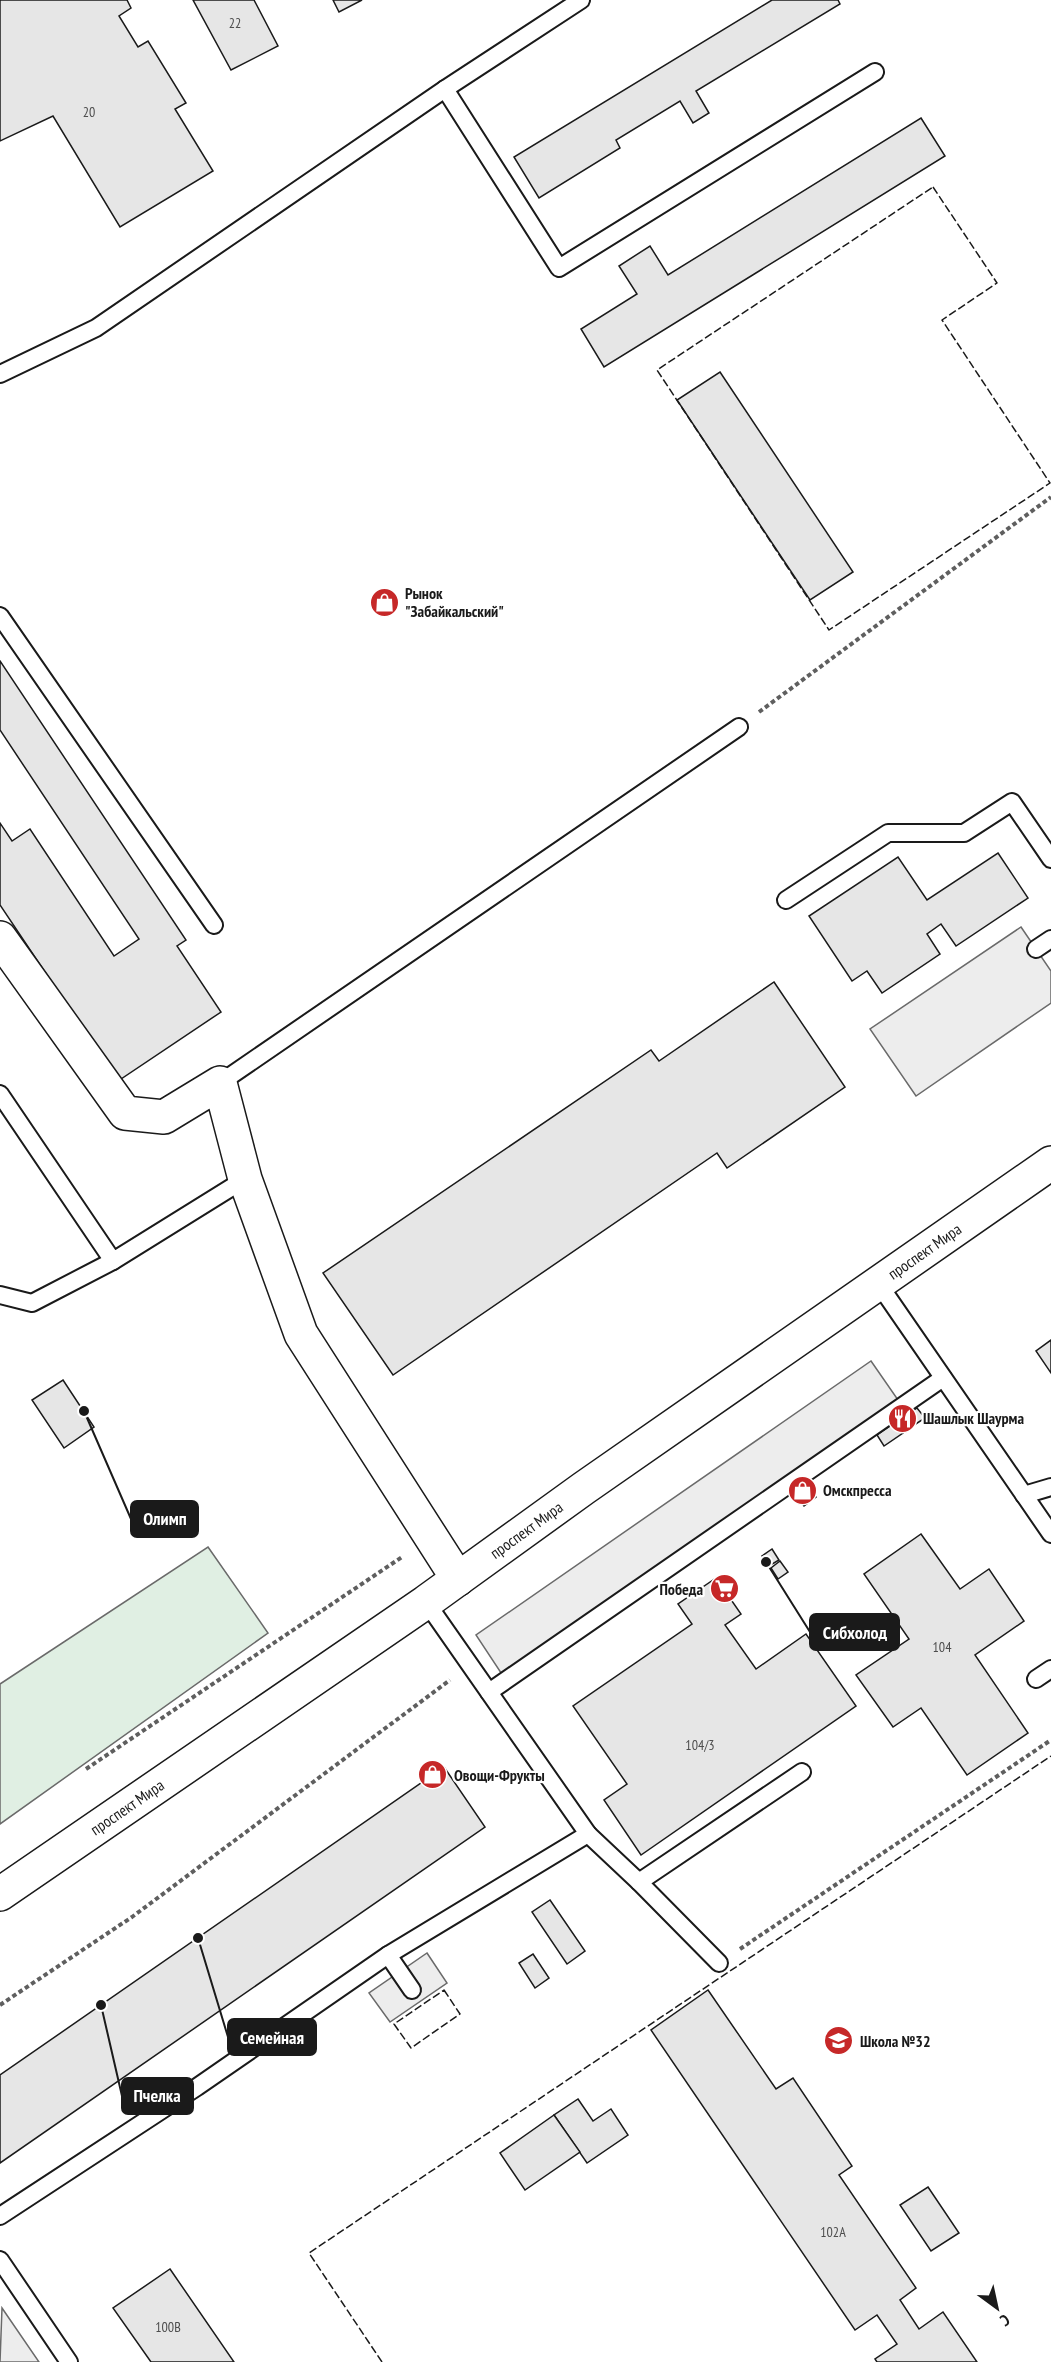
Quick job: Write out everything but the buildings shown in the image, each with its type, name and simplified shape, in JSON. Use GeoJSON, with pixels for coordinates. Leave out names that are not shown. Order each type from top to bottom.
{"type":"FeatureCollection","features":[{"type":"Feature","properties":{"kind":"main road"},"geometry":{"type":"LineString","coordinates":[[0,938],[124,1113],[164,1118],[220,1083],[245,1179],[301,1334],[458,1579]]}},
{"type":"Feature","properties":{"kind":"main road","name":"проспект Мира"},"geometry":{"type":"LineString","coordinates":[[0,1894],[426,1602],[1051,1163]]}},
{"type":"Feature","properties":{"kind":"lane"},"geometry":{"type":"LineString","coordinates":[[0,374],[96,328],[445,89],[581,0]]}},
{"type":"Feature","properties":{"kind":"lane"},"geometry":{"type":"LineString","coordinates":[[445,89],[559,268],[875,72]]}},
{"type":"Feature","properties":{"kind":"lane"},"geometry":{"type":"LineString","coordinates":[[0,616],[214,925]]}},
{"type":"Feature","properties":{"kind":"lane"},"geometry":{"type":"LineString","coordinates":[[220,1083],[739,727]]}},
{"type":"Feature","properties":{"kind":"lane"},"geometry":{"type":"LineString","coordinates":[[786,900],[888,833],[964,833],[1012,802],[1051,859]]}},
{"type":"Feature","properties":{"kind":"lane"},"geometry":{"type":"LineString","coordinates":[[1036,949],[1051,939]]}},
{"type":"Feature","properties":{"kind":"lane"},"geometry":{"type":"LineString","coordinates":[[0,1094],[113,1262]]}},
{"type":"Feature","properties":{"kind":"lane"},"geometry":{"type":"LineString","coordinates":[[0,1295],[32,1303],[113,1262],[245,1179]]}},
{"type":"Feature","properties":{"kind":"lane"},"geometry":{"type":"LineString","coordinates":[[878,1283],[1051,1534]]}},
{"type":"Feature","properties":{"kind":"lane"},"geometry":{"type":"LineString","coordinates":[[489,1692],[943,1378]]}},
{"type":"Feature","properties":{"kind":"lane"},"geometry":{"type":"LineString","coordinates":[[1024,1495],[1051,1487]]}},
{"type":"Feature","properties":{"kind":"lane"},"geometry":{"type":"LineString","coordinates":[[426,1602],[588,1834],[719,1963]]}},
{"type":"Feature","properties":{"kind":"lane"},"geometry":{"type":"LineString","coordinates":[[1036,1679],[1051,1669]]}},
{"type":"Feature","properties":{"kind":"lane"},"geometry":{"type":"LineString","coordinates":[[639,1882],[802,1772]]}},
{"type":"Feature","properties":{"kind":"lane"},"geometry":{"type":"LineString","coordinates":[[0,2216],[198,2087],[388,1955],[588,1834]]}},
{"type":"Feature","properties":{"kind":"lane"},"geometry":{"type":"LineString","coordinates":[[388,1955],[412,1990]]}},
{"type":"Feature","properties":{"kind":"lane"},"geometry":{"type":"LineString","coordinates":[[0,2260],[69,2362]]}},
{"type":"Feature","properties":{"kind":"path"},"geometry":{"type":"LineString","coordinates":[[739,727],[1051,497]]}},
{"type":"Feature","properties":{"kind":"path"},"geometry":{"type":"LineString","coordinates":[[86,1769],[407,1553]]}},
{"type":"Feature","properties":{"kind":"path"},"geometry":{"type":"LineString","coordinates":[[0,2005],[132,1917],[470,1665]]}},
{"type":"Feature","properties":{"kind":"path"},"geometry":{"type":"LineString","coordinates":[[719,1963],[1051,1740]]}},
{"type":"Feature","properties":{"kind":"green space"},"geometry":{"type":"Polygon","coordinates":[[[208,1547],[268,1633],[0,1824],[0,1684],[208,1547]]]}},
{"type":"Feature","properties":{"kind":"shaded area"},"geometry":{"type":"Polygon","coordinates":[[[1021,927],[1051,971],[1051,1003],[916,1096],[870,1029],[1021,927]]]}},
{"type":"Feature","properties":{"kind":"shaded area"},"geometry":{"type":"Polygon","coordinates":[[[871,1361],[905,1410],[509,1685],[476,1635],[871,1361]]]}},
{"type":"Feature","properties":{"kind":"shaded area"},"geometry":{"type":"Polygon","coordinates":[[[427,1953],[447,1983],[390,2022],[369,1993],[427,1953]]]}},
{"type":"Feature","properties":{"kind":"shaded area"},"geometry":{"type":"Polygon","coordinates":[[[2,2308],[39,2362],[0,2362],[2,2308]]]}},
{"type":"Feature","properties":{"kind":"fence"},"geometry":{"type":"LineString","coordinates":[[933,187],[997,283],[942,320],[1050,483],[829,630],[657,370],[933,187]]}},
{"type":"Feature","properties":{"kind":"fence"},"geometry":{"type":"LineString","coordinates":[[382,2362],[309,2253],[1051,1756]]}},
{"type":"Feature","properties":{"kind":"fence"},"geometry":{"type":"LineString","coordinates":[[444,1990],[460,2014],[411,2048],[394,2024],[444,1990]]}},
{"type":"Feature","properties":{"kind":"place","name":"Рынок \"Забайкальский\""},"geometry":{"type":"Point","coordinates":[384,602]}},
{"type":"Feature","properties":{"kind":"place","name":"Олимп"},"geometry":{"type":"Point","coordinates":[84,1411]}},
{"type":"Feature","properties":{"kind":"place","name":"Шашлык Шаурма"},"geometry":{"type":"Point","coordinates":[902,1418]}},
{"type":"Feature","properties":{"kind":"place","name":"Омскпресса"},"geometry":{"type":"Point","coordinates":[802,1490]}},
{"type":"Feature","properties":{"kind":"place","name":"Сибхолод"},"geometry":{"type":"Point","coordinates":[766,1562]}},
{"type":"Feature","properties":{"kind":"place","name":"Победа"},"geometry":{"type":"Point","coordinates":[724,1589]}},
{"type":"Feature","properties":{"kind":"place","name":"Овощи-Фрукты"},"geometry":{"type":"Point","coordinates":[433,1775]}},
{"type":"Feature","properties":{"kind":"place","name":"Семейная"},"geometry":{"type":"Point","coordinates":[198,1938]}},
{"type":"Feature","properties":{"kind":"place","name":"Пчелка"},"geometry":{"type":"Point","coordinates":[101,2005]}},
{"type":"Feature","properties":{"kind":"place","name":"Школа №32"},"geometry":{"type":"Point","coordinates":[839,2041]}}]}
